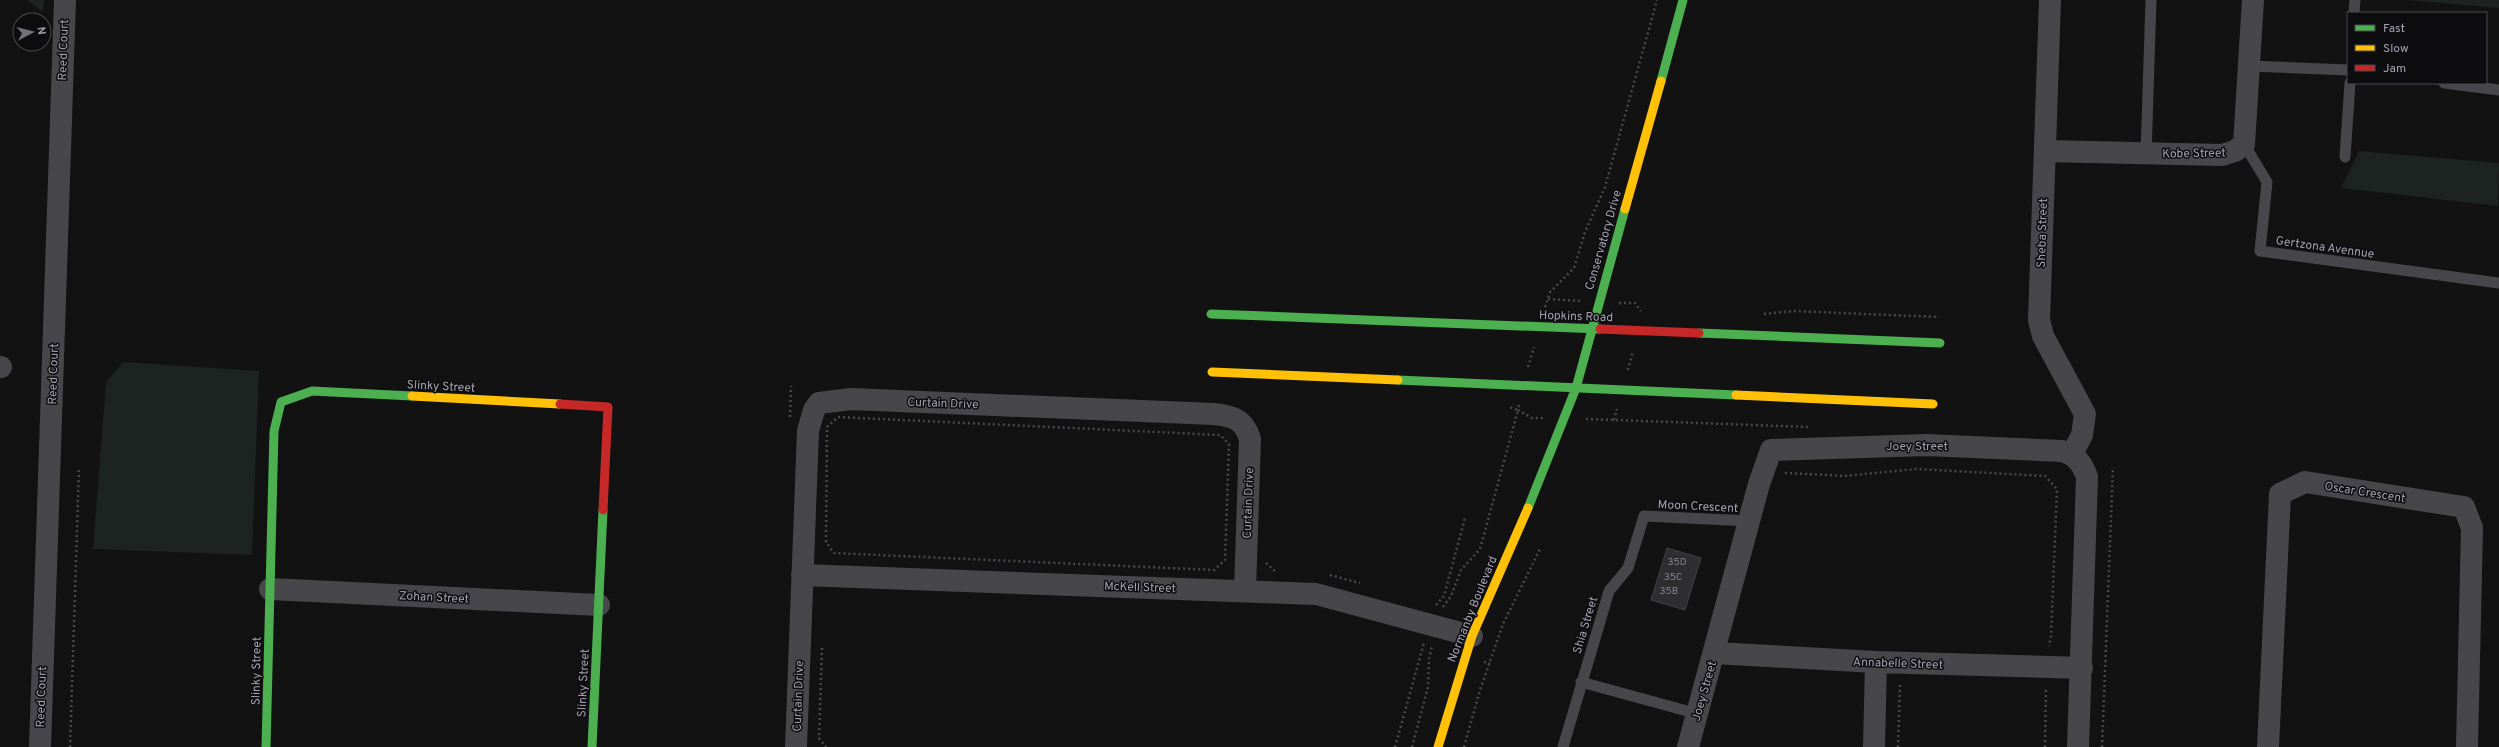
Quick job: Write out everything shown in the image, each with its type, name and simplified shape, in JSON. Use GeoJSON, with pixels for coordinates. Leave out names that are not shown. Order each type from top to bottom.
{"type":"FeatureCollection","features":[{"type":"Feature","properties":{"kind":"street","name":"Reed Court"},"geometry":{"type":"LineString","coordinates":[[40,747],[65,0]]}},
{"type":"Feature","properties":{"kind":"street","name":"Conservatory Drive"},"geometry":{"type":"LineString","coordinates":[[1520,529],[1576,388],[1683,0]]}},
{"type":"Feature","properties":{"kind":"street","name":"Sheba Street"},"geometry":{"type":"LineString","coordinates":[[2050,0],[2039,320],[2043,336],[2085,414],[2082,435],[2072,454]]}},
{"type":"Feature","properties":{"kind":"street"},"geometry":{"type":"LineString","coordinates":[[2244,144],[2253,0]]}},
{"type":"Feature","properties":{"kind":"street","name":"Kobe Street"},"geometry":{"type":"LineString","coordinates":[[2045,151],[2222,155],[2235,152],[2244,144]]}},
{"type":"Feature","properties":{"kind":"street","name":"Hopkins Road"},"geometry":{"type":"LineString","coordinates":[[1211,314],[1940,343]]}},
{"type":"Feature","properties":{"kind":"street"},"geometry":{"type":"LineString","coordinates":[[1212,372],[1933,404]]}},
{"type":"Feature","properties":{"kind":"street","name":"Slinky Street"},"geometry":{"type":"LineString","coordinates":[[266,747],[274,431],[281,402],[312,391],[608,407],[592,747]]}},
{"type":"Feature","properties":{"kind":"street","name":"Curtain Drive"},"geometry":{"type":"LineString","coordinates":[[796,747],[808,431],[814,410],[819,403],[828,400],[851,399],[1225,415],[1243,422],[1250,439],[1245,590]]}},
{"type":"Feature","properties":{"kind":"street","name":"Joey Street"},"geometry":{"type":"LineString","coordinates":[[1688,747],[1715,653],[1759,484],[1771,450],[1928,445],[2062,451],[2072,454]]}},
{"type":"Feature","properties":{"kind":"street"},"geometry":{"type":"LineString","coordinates":[[2072,454],[2083,465],[2086,477],[2082,668],[2078,747]]}},
{"type":"Feature","properties":{"kind":"street","name":"Oscar Crescent"},"geometry":{"type":"LineString","coordinates":[[2268,747],[2280,494],[2305,482],[2464,508],[2472,528],[2466,747]]}},
{"type":"Feature","properties":{"kind":"street","name":"Normanby Boulevard"},"geometry":{"type":"LineString","coordinates":[[1438,747],[1472,636],[1520,529]]}},
{"type":"Feature","properties":{"kind":"street","name":"McKell Street"},"geometry":{"type":"LineString","coordinates":[[802,575],[1245,590],[1316,594],[1432,615],[1472,636]]}},
{"type":"Feature","properties":{"kind":"street","name":"Zohan Street"},"geometry":{"type":"LineString","coordinates":[[270,590],[599,605]]}},
{"type":"Feature","properties":{"kind":"street","name":"Annabelle Street"},"geometry":{"type":"LineString","coordinates":[[1715,653],[1876,662],[2082,668]]}},
{"type":"Feature","properties":{"kind":"street"},"geometry":{"type":"LineString","coordinates":[[1874,747],[1876,662]]}},
{"type":"Feature","properties":{"kind":"lane"},"geometry":{"type":"LineString","coordinates":[[2146,154],[2151,0]]}},
{"type":"Feature","properties":{"kind":"lane"},"geometry":{"type":"LineString","coordinates":[[2354,12],[2355,0]]}},
{"type":"Feature","properties":{"kind":"lane"},"geometry":{"type":"LineString","coordinates":[[2250,66],[2347,70]]}},
{"type":"Feature","properties":{"kind":"lane"},"geometry":{"type":"LineString","coordinates":[[2345,157],[2350,84]]}},
{"type":"Feature","properties":{"kind":"lane"},"geometry":{"type":"LineString","coordinates":[[2452,84],[2499,90]]}},
{"type":"Feature","properties":{"kind":"lane","name":"Gertzona Avennue"},"geometry":{"type":"LineString","coordinates":[[2244,144],[2267,182],[2260,251],[2499,283]]}},
{"type":"Feature","properties":{"kind":"lane","name":"Moon Crescent"},"geometry":{"type":"LineString","coordinates":[[1644,516],[1750,521]]}},
{"type":"Feature","properties":{"kind":"lane","name":"Shia Street"},"geometry":{"type":"LineString","coordinates":[[1563,747],[1609,591],[1628,568],[1644,516]]}},
{"type":"Feature","properties":{"kind":"lane"},"geometry":{"type":"LineString","coordinates":[[1581,682],[1698,714]]}},
{"type":"Feature","properties":{"kind":"path"},"geometry":{"type":"LineString","coordinates":[[1548,299],[1550,292],[1574,268],[1585,232],[1605,187],[1657,0]]}},
{"type":"Feature","properties":{"kind":"path"},"geometry":{"type":"LineString","coordinates":[[1432,615],[1443,607],[1451,596],[1461,570],[1480,549],[1518,410],[1504,405]]}},
{"type":"Feature","properties":{"kind":"path"},"geometry":{"type":"LineString","coordinates":[[838,417],[1220,435],[1229,444],[1224,560],[1214,570],[834,553],[826,542],[827,427],[838,417]]}},
{"type":"Feature","properties":{"kind":"path"},"geometry":{"type":"LineString","coordinates":[[1614,420],[1812,427]]}},
{"type":"Feature","properties":{"kind":"path"},"geometry":{"type":"LineString","coordinates":[[1229,444],[1237,438],[1250,439]]}},
{"type":"Feature","properties":{"kind":"path"},"geometry":{"type":"LineString","coordinates":[[2102,747],[2113,467]]}},
{"type":"Feature","properties":{"kind":"path"},"geometry":{"type":"LineString","coordinates":[[70,747],[79,468]]}},
{"type":"Feature","properties":{"kind":"path"},"geometry":{"type":"LineString","coordinates":[[1780,477],[1784,473],[1845,476],[1916,469],[2045,476],[2057,489],[2052,637],[2048,648]]}},
{"type":"Feature","properties":{"kind":"path"},"geometry":{"type":"LineString","coordinates":[[1395,747],[1432,615],[1444,596],[1465,518]]}},
{"type":"Feature","properties":{"kind":"path"},"geometry":{"type":"LineString","coordinates":[[1464,747],[1480,690],[1503,624],[1540,548]]}},
{"type":"Feature","properties":{"kind":"path"},"geometry":{"type":"LineString","coordinates":[[1264,562],[1275,572],[1282,572]]}},
{"type":"Feature","properties":{"kind":"path"},"geometry":{"type":"LineString","coordinates":[[1324,573],[1364,584]]}},
{"type":"Feature","properties":{"kind":"path"},"geometry":{"type":"LineString","coordinates":[[1412,747],[1428,687],[1432,615]]}},
{"type":"Feature","properties":{"kind":"path"},"geometry":{"type":"LineString","coordinates":[[1898,747],[1900,683]]}},
{"type":"Feature","properties":{"kind":"shaded area"},"geometry":{"type":"Polygon","coordinates":[[[27,0],[44,0],[43,12],[27,0]]]}},
{"type":"Feature","properties":{"kind":"shaded area"},"geometry":{"type":"Polygon","coordinates":[[[2406,0],[2499,0],[2499,8],[2406,0]]]}},
{"type":"Feature","properties":{"kind":"shaded area"},"geometry":{"type":"Polygon","coordinates":[[[2359,151],[2499,163],[2498,206],[2341,188],[2359,151]]]}},
{"type":"Feature","properties":{"kind":"shaded area"},"geometry":{"type":"Polygon","coordinates":[[[123,362],[259,371],[252,555],[93,549],[106,382],[123,362]]]}},
{"type":"Feature","properties":{"kind":"building"},"geometry":{"type":"Polygon","coordinates":[[[1667,548],[1701,558],[1685,610],[1651,600],[1667,548]]]}},
{"type":"Feature","properties":{"kind":"traffic: fast"},"geometry":{"type":"LineString","coordinates":[[1661,81],[1683,0]]}},
{"type":"Feature","properties":{"kind":"traffic: fast"},"geometry":{"type":"LineString","coordinates":[[1528,508],[1576,388],[1625,209]]}},
{"type":"Feature","properties":{"kind":"traffic: fast"},"geometry":{"type":"LineString","coordinates":[[1211,314],[1600,329]]}},
{"type":"Feature","properties":{"kind":"traffic: fast"},"geometry":{"type":"LineString","coordinates":[[1699,333],[1940,343]]}},
{"type":"Feature","properties":{"kind":"traffic: fast"},"geometry":{"type":"LineString","coordinates":[[1398,380],[1736,395]]}},
{"type":"Feature","properties":{"kind":"traffic: fast"},"geometry":{"type":"LineString","coordinates":[[266,747],[274,431],[281,402],[312,391],[412,396]]}},
{"type":"Feature","properties":{"kind":"traffic: fast"},"geometry":{"type":"LineString","coordinates":[[592,747],[603,510]]}},
{"type":"Feature","properties":{"kind":"traffic: slow"},"geometry":{"type":"LineString","coordinates":[[1625,209],[1661,81]]}},
{"type":"Feature","properties":{"kind":"traffic: slow"},"geometry":{"type":"LineString","coordinates":[[1212,372],[1398,380]]}},
{"type":"Feature","properties":{"kind":"traffic: slow"},"geometry":{"type":"LineString","coordinates":[[1736,395],[1933,404]]}},
{"type":"Feature","properties":{"kind":"traffic: slow"},"geometry":{"type":"LineString","coordinates":[[412,396],[560,404]]}},
{"type":"Feature","properties":{"kind":"traffic: slow"},"geometry":{"type":"LineString","coordinates":[[1438,747],[1472,636],[1528,508]]}},
{"type":"Feature","properties":{"kind":"traffic: jam"},"geometry":{"type":"LineString","coordinates":[[1600,329],[1699,333]]}},
{"type":"Feature","properties":{"kind":"traffic: jam"},"geometry":{"type":"LineString","coordinates":[[560,404],[608,407],[603,510]]}}]}
